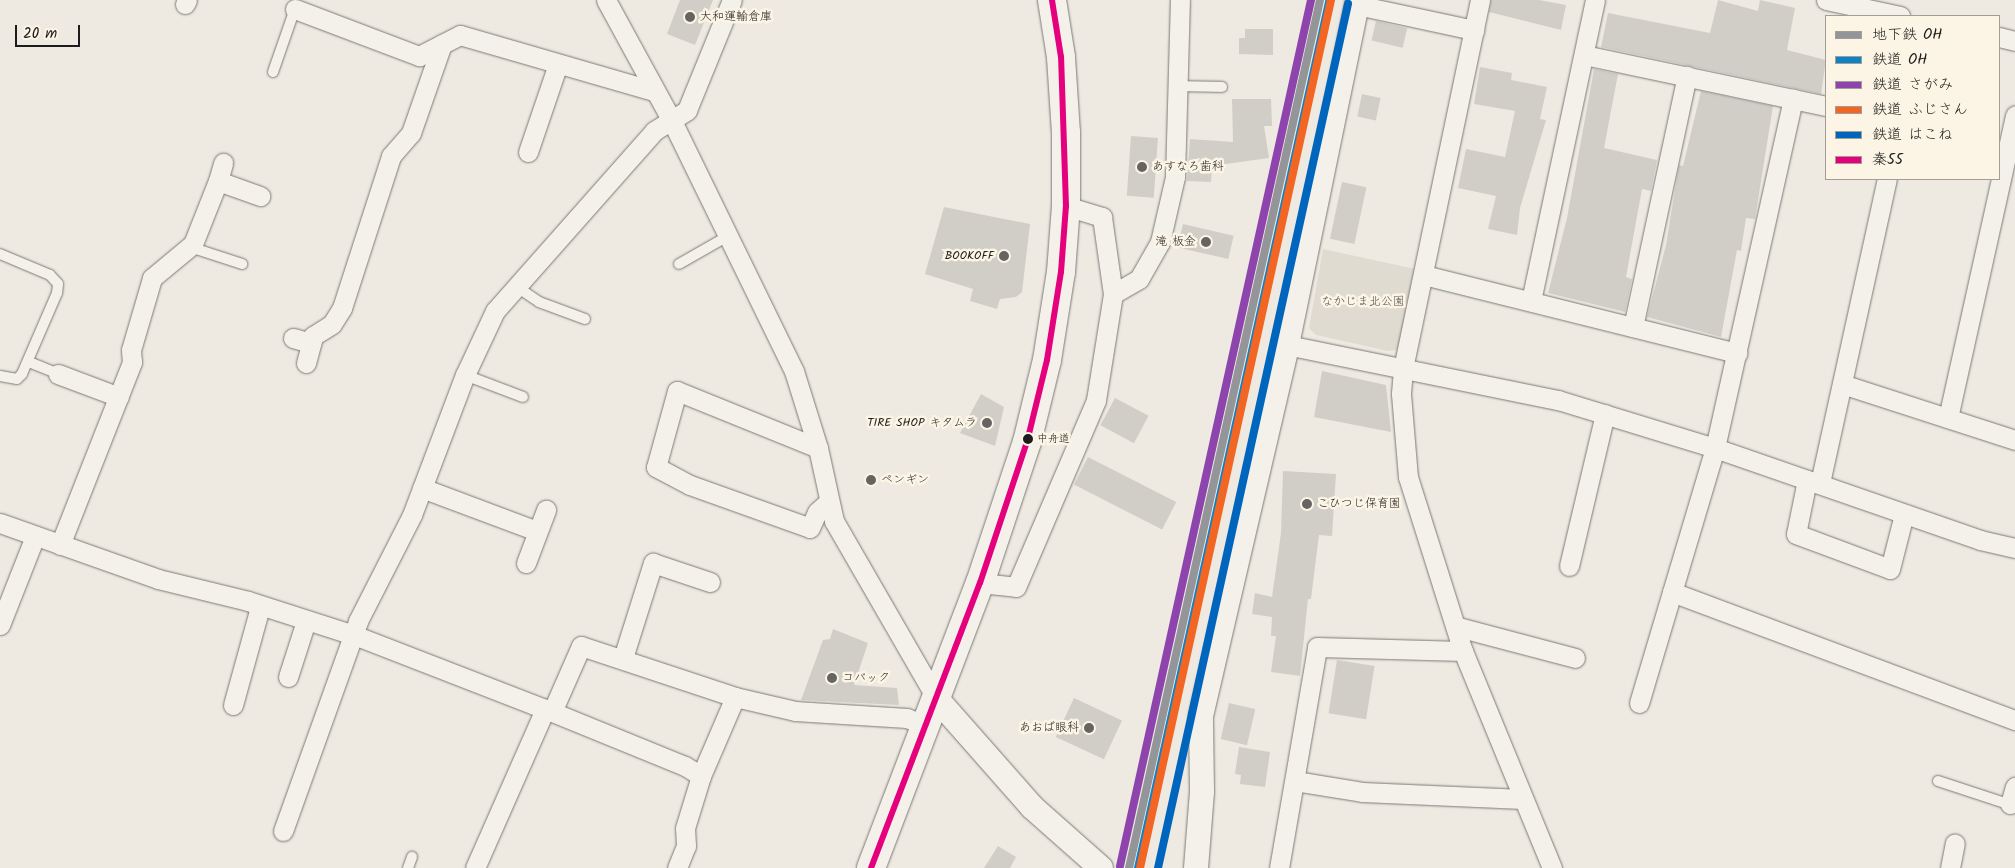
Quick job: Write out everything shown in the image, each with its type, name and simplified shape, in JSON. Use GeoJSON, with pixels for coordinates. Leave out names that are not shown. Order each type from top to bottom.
{"type":"FeatureCollection","features":[{"type":"Feature","properties":{"kind":"highway"},"geometry":{"type":"LineString","coordinates":[[871,868],[980,583],[1027,442],[1047,360],[1061,272],[1066,206],[1066,133],[1061,57],[1052,0]]}},
{"type":"Feature","properties":{"kind":"street"},"geometry":{"type":"LineString","coordinates":[[606,0],[671,120],[794,371],[818,448],[828,502],[834,521],[936,698],[1032,807],[1101,868]]}},
{"type":"Feature","properties":{"kind":"street"},"geometry":{"type":"LineString","coordinates":[[283,830],[354,635],[422,488],[466,375],[495,311],[654,131],[687,110],[732,0]]}},
{"type":"Feature","properties":{"kind":"street"},"geometry":{"type":"LineString","coordinates":[[1113,294],[1140,279],[1160,242],[1174,177],[1180,0]]}},
{"type":"Feature","properties":{"kind":"street"},"geometry":{"type":"LineString","coordinates":[[1480,0],[1424,275],[1402,370],[1401,394],[1408,477],[1458,627],[1464,651],[1522,799],[1552,868]]}},
{"type":"Feature","properties":{"kind":"street"},"geometry":{"type":"LineString","coordinates":[[1531,302],[1595,0]]}},
{"type":"Feature","properties":{"kind":"street"},"geometry":{"type":"LineString","coordinates":[[1826,0],[1895,15]]}},
{"type":"Feature","properties":{"kind":"street"},"geometry":{"type":"LineString","coordinates":[[1196,868],[1202,792],[1201,716],[1287,345],[1358,2],[1474,30]]}},
{"type":"Feature","properties":{"kind":"street"},"geometry":{"type":"LineString","coordinates":[[295,9],[419,56],[460,35],[654,91]]}},
{"type":"Feature","properties":{"kind":"street"},"geometry":{"type":"LineString","coordinates":[[2000,37],[2015,41]]}},
{"type":"Feature","properties":{"kind":"street"},"geometry":{"type":"LineString","coordinates":[[306,363],[302,341],[332,324],[339,315],[357,234],[391,156],[411,133],[442,44]]}},
{"type":"Feature","properties":{"kind":"street"},"geometry":{"type":"LineString","coordinates":[[1584,55],[1825,106]]}},
{"type":"Feature","properties":{"kind":"street"},"geometry":{"type":"LineString","coordinates":[[528,152],[558,64]]}},
{"type":"Feature","properties":{"kind":"street"},"geometry":{"type":"LineString","coordinates":[[1633,327],[1687,76]]}},
{"type":"Feature","properties":{"kind":"street"},"geometry":{"type":"LineString","coordinates":[[1639,704],[1715,448],[1793,99]]}},
{"type":"Feature","properties":{"kind":"street"},"geometry":{"type":"LineString","coordinates":[[1948,418],[2015,115]]}},
{"type":"Feature","properties":{"kind":"street"},"geometry":{"type":"LineString","coordinates":[[60,545],[132,362],[131,350],[152,278],[190,247],[218,181],[223,163]]}},
{"type":"Feature","properties":{"kind":"street"},"geometry":{"type":"LineString","coordinates":[[1887,180],[1842,384],[1796,534],[1890,569],[1904,514]]}},
{"type":"Feature","properties":{"kind":"street"},"geometry":{"type":"LineString","coordinates":[[218,181],[260,196]]}},
{"type":"Feature","properties":{"kind":"street"},"geometry":{"type":"LineString","coordinates":[[980,583],[1016,587],[1096,400],[1113,294],[1102,217],[1066,206]]}},
{"type":"Feature","properties":{"kind":"street"},"geometry":{"type":"LineString","coordinates":[[1424,275],[1737,353]]}},
{"type":"Feature","properties":{"kind":"street"},"geometry":{"type":"LineString","coordinates":[[1287,345],[1402,370],[1558,400],[1715,448],[1904,514],[2015,548]]}},
{"type":"Feature","properties":{"kind":"street"},"geometry":{"type":"LineString","coordinates":[[58,374],[119,397]]}},
{"type":"Feature","properties":{"kind":"street"},"geometry":{"type":"LineString","coordinates":[[1842,384],[2015,440]]}},
{"type":"Feature","properties":{"kind":"street"},"geometry":{"type":"LineString","coordinates":[[818,448],[677,391],[656,467],[690,485],[810,528],[817,512],[828,502]]}},
{"type":"Feature","properties":{"kind":"street"},"geometry":{"type":"LineString","coordinates":[[1569,566],[1605,414]]}},
{"type":"Feature","properties":{"kind":"street"},"geometry":{"type":"LineString","coordinates":[[422,488],[537,531]]}},
{"type":"Feature","properties":{"kind":"street"},"geometry":{"type":"LineString","coordinates":[[526,563],[546,510]]}},
{"type":"Feature","properties":{"kind":"street"},"geometry":{"type":"LineString","coordinates":[[0,523],[158,579],[354,635],[685,766],[701,776]]}},
{"type":"Feature","properties":{"kind":"street"},"geometry":{"type":"LineString","coordinates":[[0,625],[35,536]]}},
{"type":"Feature","properties":{"kind":"street"},"geometry":{"type":"LineString","coordinates":[[623,658],[656,555],[710,582]]}},
{"type":"Feature","properties":{"kind":"street"},"geometry":{"type":"LineString","coordinates":[[1672,592],[2015,720]]}},
{"type":"Feature","properties":{"kind":"street"},"geometry":{"type":"LineString","coordinates":[[233,705],[260,608]]}},
{"type":"Feature","properties":{"kind":"street"},"geometry":{"type":"LineString","coordinates":[[288,677],[306,621]]}},
{"type":"Feature","properties":{"kind":"street"},"geometry":{"type":"LineString","coordinates":[[1458,627],[1575,658]]}},
{"type":"Feature","properties":{"kind":"street"},"geometry":{"type":"LineString","coordinates":[[475,868],[549,711],[582,646],[623,658],[735,697],[795,711],[908,718],[926,726]]}},
{"type":"Feature","properties":{"kind":"street"},"geometry":{"type":"LineString","coordinates":[[1279,868],[1317,647],[1464,651]]}},
{"type":"Feature","properties":{"kind":"street"},"geometry":{"type":"LineString","coordinates":[[677,868],[686,846],[684,828],[701,776],[735,697]]}},
{"type":"Feature","properties":{"kind":"street"},"geometry":{"type":"LineString","coordinates":[[1295,781],[1362,792],[1522,799]]}},
{"type":"Feature","properties":{"kind":"street"},"geometry":{"type":"LineString","coordinates":[[1950,868],[1955,843]]}},
{"type":"Feature","properties":{"kind":"lane"},"geometry":{"type":"LineString","coordinates":[[273,72],[295,9]]}},
{"type":"Feature","properties":{"kind":"lane"},"geometry":{"type":"LineString","coordinates":[[1178,86],[1222,87]]}},
{"type":"Feature","properties":{"kind":"lane"},"geometry":{"type":"LineString","coordinates":[[679,264],[728,236]]}},
{"type":"Feature","properties":{"kind":"lane"},"geometry":{"type":"LineString","coordinates":[[190,247],[242,264]]}},
{"type":"Feature","properties":{"kind":"lane"},"geometry":{"type":"LineString","coordinates":[[0,254],[50,275],[58,284],[58,293],[29,362],[17,379],[0,376]]}},
{"type":"Feature","properties":{"kind":"lane"},"geometry":{"type":"LineString","coordinates":[[517,286],[539,302],[585,319]]}},
{"type":"Feature","properties":{"kind":"lane"},"geometry":{"type":"LineString","coordinates":[[29,362],[58,374]]}},
{"type":"Feature","properties":{"kind":"lane"},"geometry":{"type":"LineString","coordinates":[[466,375],[523,397]]}},
{"type":"Feature","properties":{"kind":"lane"},"geometry":{"type":"LineString","coordinates":[[1938,781],[2013,799]]}},
{"type":"Feature","properties":{"kind":"lane"},"geometry":{"type":"LineString","coordinates":[[408,868],[412,857]]}},
{"type":"Feature","properties":{"kind":"green space","name":"なかじま北公園"},"geometry":{"type":"Polygon","coordinates":[[[1323,249],[1415,269],[1398,350],[1388,351],[1316,335],[1309,328],[1323,249]]]}},
{"type":"Feature","properties":{"kind":"building","name":"大和運輸倉庫"},"geometry":{"type":"Polygon","coordinates":[[[680,0],[713,0],[695,45],[667,34],[680,0]]]}},
{"type":"Feature","properties":{"kind":"building"},"geometry":{"type":"Polygon","coordinates":[[[1491,0],[1539,0],[1566,5],[1561,30],[1489,12],[1491,0]]]}},
{"type":"Feature","properties":{"kind":"building"},"geometry":{"type":"Polygon","coordinates":[[[1718,0],[1758,11],[1760,0],[1795,8],[1787,50],[1825,60],[1821,94],[1601,47],[1608,13],[1710,33],[1718,0]]]}},
{"type":"Feature","properties":{"kind":"building"},"geometry":{"type":"Polygon","coordinates":[[[1376,21],[1407,28],[1403,48],[1372,40],[1376,21]]]}},
{"type":"Feature","properties":{"kind":"building"},"geometry":{"type":"Polygon","coordinates":[[[1245,29],[1273,29],[1273,55],[1239,54],[1239,38],[1245,38],[1245,29]]]}},
{"type":"Feature","properties":{"kind":"building"},"geometry":{"type":"Polygon","coordinates":[[[1480,67],[1512,73],[1511,80],[1547,87],[1540,119],[1546,120],[1520,208],[1517,235],[1488,229],[1496,196],[1458,188],[1466,149],[1505,157],[1515,111],[1474,104],[1480,67]]]}},
{"type":"Feature","properties":{"kind":"building"},"geometry":{"type":"Polygon","coordinates":[[[1594,69],[1618,74],[1604,148],[1657,160],[1651,191],[1642,189],[1626,277],[1632,279],[1625,312],[1548,293],[1567,218],[1594,69]]]}},
{"type":"Feature","properties":{"kind":"building"},"geometry":{"type":"Polygon","coordinates":[[[1701,91],[1773,106],[1755,219],[1746,218],[1741,251],[1737,250],[1721,337],[1647,317],[1666,245],[1679,165],[1683,166],[1701,91]]]}},
{"type":"Feature","properties":{"kind":"building"},"geometry":{"type":"Polygon","coordinates":[[[1362,94],[1381,98],[1376,120],[1357,116],[1362,94]]]}},
{"type":"Feature","properties":{"kind":"building"},"geometry":{"type":"Polygon","coordinates":[[[1232,99],[1271,99],[1272,126],[1264,126],[1269,158],[1212,166],[1211,182],[1187,181],[1190,139],[1233,142],[1232,99]]]}},
{"type":"Feature","properties":{"kind":"building","name":"あすなろ歯科"},"geometry":{"type":"Polygon","coordinates":[[[1131,136],[1158,138],[1154,198],[1127,196],[1131,136]]]}},
{"type":"Feature","properties":{"kind":"building"},"geometry":{"type":"Polygon","coordinates":[[[1342,182],[1366,187],[1354,244],[1330,239],[1342,182]]]}},
{"type":"Feature","properties":{"kind":"building"},"geometry":{"type":"Polygon","coordinates":[[[944,207],[1030,224],[1022,292],[1016,297],[1000,299],[997,309],[970,301],[973,289],[925,274],[944,207]]]}},
{"type":"Feature","properties":{"kind":"building","name":"滝 板金"},"geometry":{"type":"Polygon","coordinates":[[[1183,224],[1234,236],[1228,259],[1178,247],[1183,224]]]}},
{"type":"Feature","properties":{"kind":"building"},"geometry":{"type":"Polygon","coordinates":[[[1322,371],[1386,385],[1391,432],[1314,417],[1322,371]]]}},
{"type":"Feature","properties":{"kind":"building"},"geometry":{"type":"Polygon","coordinates":[[[981,394],[1004,407],[995,446],[960,433],[981,394]]]}},
{"type":"Feature","properties":{"kind":"building"},"geometry":{"type":"Polygon","coordinates":[[[1115,398],[1149,416],[1134,443],[1100,425],[1115,398]]]}},
{"type":"Feature","properties":{"kind":"building"},"geometry":{"type":"Polygon","coordinates":[[[1088,457],[1176,502],[1162,530],[1074,485],[1088,457]]]}},
{"type":"Feature","properties":{"kind":"building"},"geometry":{"type":"Polygon","coordinates":[[[1283,471],[1336,474],[1332,536],[1319,535],[1311,599],[1308,599],[1300,676],[1271,672],[1276,636],[1271,636],[1272,617],[1252,614],[1255,593],[1272,597],[1281,533],[1283,471]]]}},
{"type":"Feature","properties":{"kind":"building"},"geometry":{"type":"Polygon","coordinates":[[[833,629],[868,643],[854,685],[897,688],[899,705],[801,700],[823,640],[830,639],[833,629]]]}},
{"type":"Feature","properties":{"kind":"building"},"geometry":{"type":"Polygon","coordinates":[[[1337,660],[1375,666],[1366,719],[1329,713],[1337,660]]]}},
{"type":"Feature","properties":{"kind":"building","name":"あおば眼科"},"geometry":{"type":"Polygon","coordinates":[[[1074,698],[1122,720],[1104,759],[1056,737],[1074,698]]]}},
{"type":"Feature","properties":{"kind":"building"},"geometry":{"type":"Polygon","coordinates":[[[1229,703],[1255,709],[1247,745],[1221,739],[1229,703]]]}},
{"type":"Feature","properties":{"kind":"building"},"geometry":{"type":"Polygon","coordinates":[[[1239,747],[1270,752],[1265,787],[1240,784],[1241,775],[1235,774],[1239,747]]]}},
{"type":"Feature","properties":{"kind":"building"},"geometry":{"type":"Polygon","coordinates":[[[998,846],[1016,857],[1010,868],[984,868],[998,846]]]}},
{"type":"Feature","properties":{"kind":"metro line","name":"OH"},"geometry":{"type":"LineString","coordinates":[[1129,868],[1320,0]]}},
{"type":"Feature","properties":{"kind":"rail line","name":"さがみ"},"geometry":{"type":"LineString","coordinates":[[1120,866],[1311,0]]}},
{"type":"Feature","properties":{"kind":"rail line","name":"ふじさん"},"geometry":{"type":"LineString","coordinates":[[1140,868],[1331,0]]}},
{"type":"Feature","properties":{"kind":"rail line","name":"OH"},"geometry":{"type":"LineString","coordinates":[[1138,868],[1329,2]]}},
{"type":"Feature","properties":{"kind":"rail line","name":"はこね"},"geometry":{"type":"LineString","coordinates":[[1158,868],[1348,4]]}},
{"type":"Feature","properties":{"kind":"transit line","name":"秦55"},"geometry":{"type":"LineString","coordinates":[[871,868],[980,583],[1027,442],[1047,360],[1061,272],[1066,206],[1061,57],[1052,0]]}},
{"type":"Feature","properties":{"kind":"place","name":"大和運輸倉庫"},"geometry":{"type":"Point","coordinates":[690,17]}},
{"type":"Feature","properties":{"kind":"place","name":"あすなろ歯科"},"geometry":{"type":"Point","coordinates":[1142,167]}},
{"type":"Feature","properties":{"kind":"place","name":"滝 板金"},"geometry":{"type":"Point","coordinates":[1206,242]}},
{"type":"Feature","properties":{"kind":"place","name":"BOOKOFF"},"geometry":{"type":"Point","coordinates":[1004,256]}},
{"type":"Feature","properties":{"kind":"place","name":"TIRE SHOP キタムラ"},"geometry":{"type":"Point","coordinates":[987,423]}},
{"type":"Feature","properties":{"kind":"place","name":"中舟道"},"geometry":{"type":"Point","coordinates":[1028,439]}},
{"type":"Feature","properties":{"kind":"place","name":"ペンギン"},"geometry":{"type":"Point","coordinates":[871,480]}},
{"type":"Feature","properties":{"kind":"place","name":"こひつじ保育園"},"geometry":{"type":"Point","coordinates":[1307,504]}},
{"type":"Feature","properties":{"kind":"place","name":"コバック"},"geometry":{"type":"Point","coordinates":[832,678]}},
{"type":"Feature","properties":{"kind":"place","name":"あおば眼科"},"geometry":{"type":"Point","coordinates":[1089,728]}}]}
